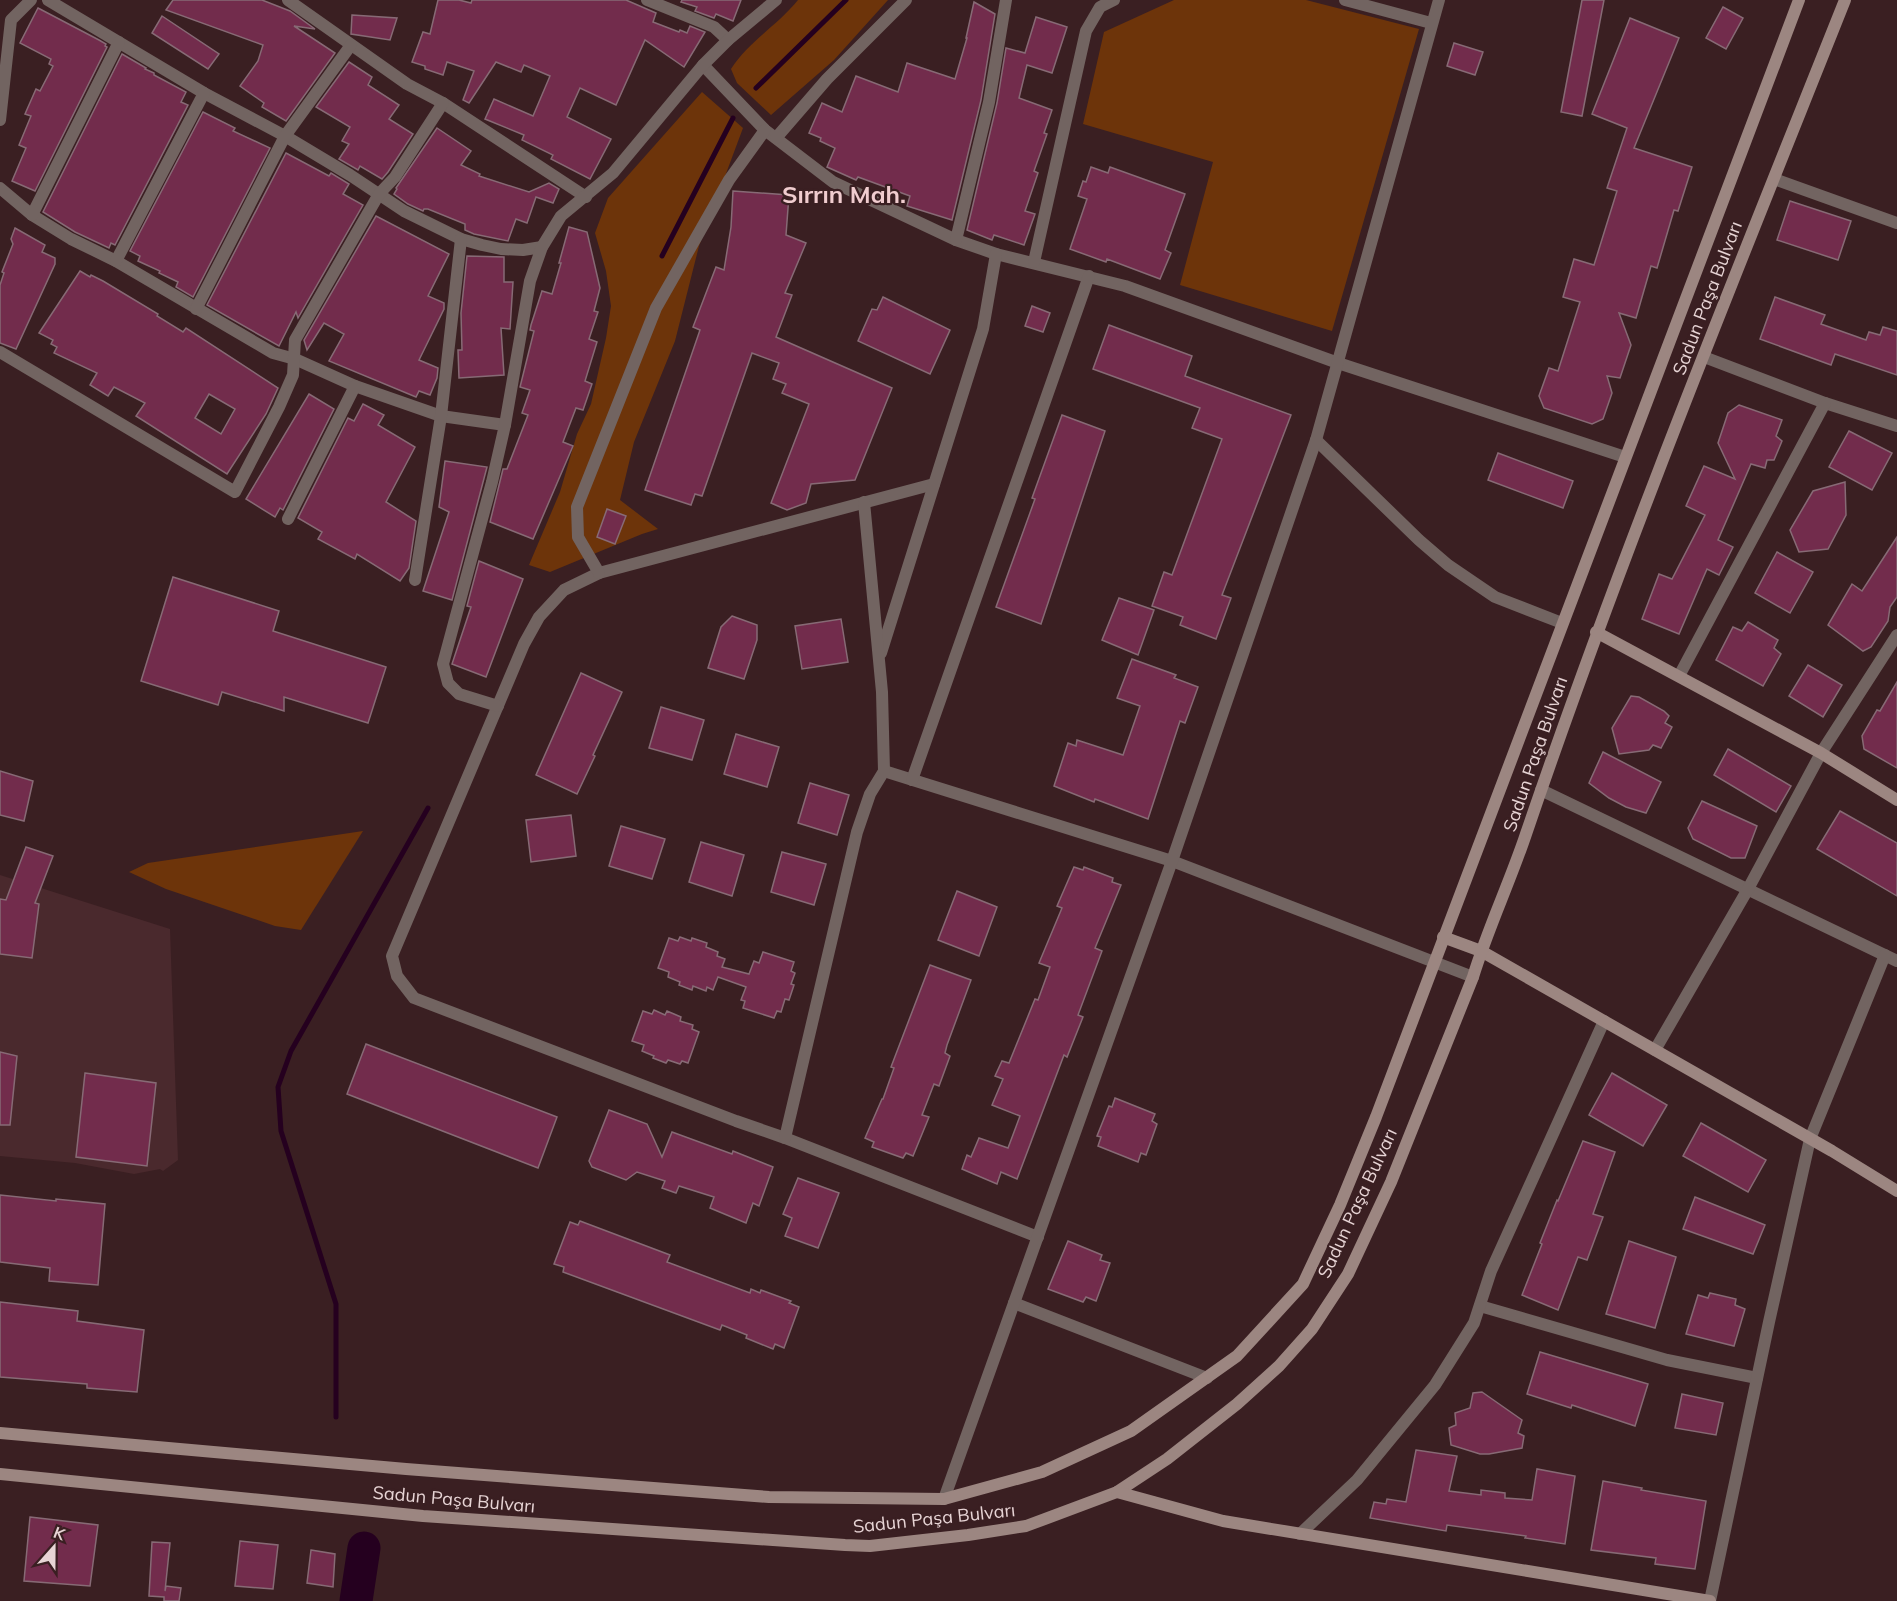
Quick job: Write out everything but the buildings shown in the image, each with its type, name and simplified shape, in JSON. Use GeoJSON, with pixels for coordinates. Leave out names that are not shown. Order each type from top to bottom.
{"type":"FeatureCollection","features":[{"type":"Feature","properties":{"kind":"main road","name":"Sadun Paşa Bulvarı"},"geometry":{"type":"LineString","coordinates":[[0,1433],[406,1469],[769,1497],[944,1499],[1042,1472],[1131,1431],[1237,1356],[1303,1284],[1340,1205],[1376,1117],[1799,0]]}},
{"type":"Feature","properties":{"kind":"main road","name":"Sadun Paşa Bulvarı"},"geometry":{"type":"LineString","coordinates":[[0,1474],[423,1516],[870,1546],[1026,1526],[1117,1492],[1167,1460],[1237,1404],[1279,1366],[1312,1329],[1348,1274],[1391,1182],[1517,860],[1596,632],[1845,0]]}},
{"type":"Feature","properties":{"kind":"main road"},"geometry":{"type":"LineString","coordinates":[[1596,632],[1821,753],[1897,800]]}},
{"type":"Feature","properties":{"kind":"main road"},"geometry":{"type":"LineString","coordinates":[[1443,937],[1481,951],[1897,1191]]}},
{"type":"Feature","properties":{"kind":"main road"},"geometry":{"type":"LineString","coordinates":[[1117,1492],[1223,1521],[1710,1601]]}},
{"type":"Feature","properties":{"kind":"street"},"geometry":{"type":"LineString","coordinates":[[0,120],[3,73],[11,20],[31,0]]}},
{"type":"Feature","properties":{"kind":"street"},"geometry":{"type":"LineString","coordinates":[[48,0],[204,93],[285,136],[404,211],[461,239],[501,249],[523,250],[542,247]]}},
{"type":"Feature","properties":{"kind":"street"},"geometry":{"type":"LineString","coordinates":[[288,0],[301,4],[351,45],[407,84],[442,103],[585,197]]}},
{"type":"Feature","properties":{"kind":"street"},"geometry":{"type":"LineString","coordinates":[[647,0],[714,27],[728,40]]}},
{"type":"Feature","properties":{"kind":"street"},"geometry":{"type":"LineString","coordinates":[[498,706],[459,694],[448,682],[443,664],[492,482],[505,425],[530,281],[542,247],[561,216],[613,173],[703,65],[728,40],[776,0]]}},
{"type":"Feature","properties":{"kind":"street"},"geometry":{"type":"LineString","coordinates":[[776,138],[827,79],[906,0]]}},
{"type":"Feature","properties":{"kind":"street"},"geometry":{"type":"LineString","coordinates":[[956,240],[989,102],[1006,0]]}},
{"type":"Feature","properties":{"kind":"street"},"geometry":{"type":"LineString","coordinates":[[1034,262],[1086,31],[1100,7],[1114,0]]}},
{"type":"Feature","properties":{"kind":"street"},"geometry":{"type":"LineString","coordinates":[[1345,0],[1363,2],[1431,23]]}},
{"type":"Feature","properties":{"kind":"street"},"geometry":{"type":"LineString","coordinates":[[944,1499],[1172,861],[1316,440],[1439,0]]}},
{"type":"Feature","properties":{"kind":"street"},"geometry":{"type":"LineString","coordinates":[[32,215],[119,42]]}},
{"type":"Feature","properties":{"kind":"street"},"geometry":{"type":"LineString","coordinates":[[196,309],[285,136],[351,45]]}},
{"type":"Feature","properties":{"kind":"street"},"geometry":{"type":"LineString","coordinates":[[703,65],[765,130],[832,182],[956,240],[996,254],[1089,276],[1136,290],[1338,363],[1625,457]]}},
{"type":"Feature","properties":{"kind":"street"},"geometry":{"type":"LineString","coordinates":[[116,261],[204,93]]}},
{"type":"Feature","properties":{"kind":"street"},"geometry":{"type":"LineString","coordinates":[[0,352],[235,492],[293,375],[295,340],[379,194],[395,177],[442,103]]}},
{"type":"Feature","properties":{"kind":"street"},"geometry":{"type":"LineString","coordinates":[[599,573],[578,537],[577,507],[656,308],[729,180],[765,130]]}},
{"type":"Feature","properties":{"kind":"street"},"geometry":{"type":"LineString","coordinates":[[1773,179],[1897,223]]}},
{"type":"Feature","properties":{"kind":"street"},"geometry":{"type":"LineString","coordinates":[[0,188],[32,215],[71,239],[116,261],[273,353],[295,359],[355,386],[441,416],[505,425]]}},
{"type":"Feature","properties":{"kind":"street"},"geometry":{"type":"LineString","coordinates":[[415,580],[441,416],[461,239]]}},
{"type":"Feature","properties":{"kind":"street"},"geometry":{"type":"LineString","coordinates":[[879,659],[983,329],[996,254]]}},
{"type":"Feature","properties":{"kind":"street"},"geometry":{"type":"LineString","coordinates":[[912,780],[1089,276]]}},
{"type":"Feature","properties":{"kind":"street"},"geometry":{"type":"LineString","coordinates":[[1704,357],[1825,404],[1897,426]]}},
{"type":"Feature","properties":{"kind":"street"},"geometry":{"type":"LineString","coordinates":[[288,519],[355,386]]}},
{"type":"Feature","properties":{"kind":"street"},"geometry":{"type":"LineString","coordinates":[[1679,676],[1825,404]]}},
{"type":"Feature","properties":{"kind":"street"},"geometry":{"type":"LineString","coordinates":[[1316,440],[1448,565],[1495,597],[1562,623]]}},
{"type":"Feature","properties":{"kind":"street"},"geometry":{"type":"LineString","coordinates":[[934,484],[599,573],[564,590],[539,617],[524,644],[392,956],[397,976],[414,998],[736,1122],[785,1138],[1038,1237]]}},
{"type":"Feature","properties":{"kind":"street"},"geometry":{"type":"LineString","coordinates":[[785,1138],[857,832],[870,794],[884,771],[882,692],[864,502]]}},
{"type":"Feature","properties":{"kind":"street"},"geometry":{"type":"LineString","coordinates":[[1655,1050],[1748,889],[1821,753],[1897,635]]}},
{"type":"Feature","properties":{"kind":"street"},"geometry":{"type":"LineString","coordinates":[[884,771],[1172,861],[1473,977]]}},
{"type":"Feature","properties":{"kind":"street"},"geometry":{"type":"LineString","coordinates":[[1541,790],[1897,961]]}},
{"type":"Feature","properties":{"kind":"street"},"geometry":{"type":"LineString","coordinates":[[1710,1601],[1810,1139],[1885,955]]}},
{"type":"Feature","properties":{"kind":"street"},"geometry":{"type":"LineString","coordinates":[[1300,1534],[1357,1480],[1435,1386],[1474,1323],[1491,1271],[1604,1021]]}},
{"type":"Feature","properties":{"kind":"street"},"geometry":{"type":"LineString","coordinates":[[1014,1303],[1207,1378]]}},
{"type":"Feature","properties":{"kind":"street"},"geometry":{"type":"LineString","coordinates":[[1480,1306],[1667,1360],[1757,1378]]}},
{"type":"Feature","properties":{"kind":"shaded area"},"geometry":{"type":"Polygon","coordinates":[[[798,0],[888,0],[834,60],[771,115],[737,83],[731,69],[746,50],[798,0]]]}},
{"type":"Feature","properties":{"kind":"shaded area"},"geometry":{"type":"Polygon","coordinates":[[[1174,0],[1306,0],[1419,29],[1332,331],[1180,285],[1213,162],[1083,124],[1104,32],[1174,0]]]}},
{"type":"Feature","properties":{"kind":"shaded area"},"geometry":{"type":"Polygon","coordinates":[[[702,92],[743,128],[699,246],[675,341],[634,442],[620,500],[658,529],[550,572],[529,565],[560,492],[577,434],[591,404],[606,338],[611,306],[606,271],[595,233],[608,198],[702,92]]]}},
{"type":"Feature","properties":{"kind":"shaded area"},"geometry":{"type":"Polygon","coordinates":[[[363,831],[301,930],[275,926],[166,889],[129,872],[148,863],[363,831]]]}},
{"type":"Feature","properties":{"kind":"shaded area"},"geometry":{"type":"Polygon","coordinates":[[[0,875],[170,929],[178,1160],[163,1171],[160,1169],[134,1174],[75,1163],[0,1156],[0,875]]]}},
{"type":"Feature","properties":{"kind":"waterway"},"geometry":{"type":"LineString","coordinates":[[756,88],[846,0]]}},
{"type":"Feature","properties":{"kind":"waterway"},"geometry":{"type":"LineString","coordinates":[[662,256],[733,118]]}},
{"type":"Feature","properties":{"kind":"waterway"},"geometry":{"type":"LineString","coordinates":[[336,1417],[336,1304],[281,1131],[278,1087],[291,1051],[428,808]]}},
{"type":"Feature","properties":{"kind":"waterway"},"geometry":{"type":"LineString","coordinates":[[356,1601],[364,1548]]}},
{"type":"Feature","properties":{"kind":"district","name":"Sırrın Mah."},"geometry":{"type":"Point","coordinates":[844,194]}}]}
